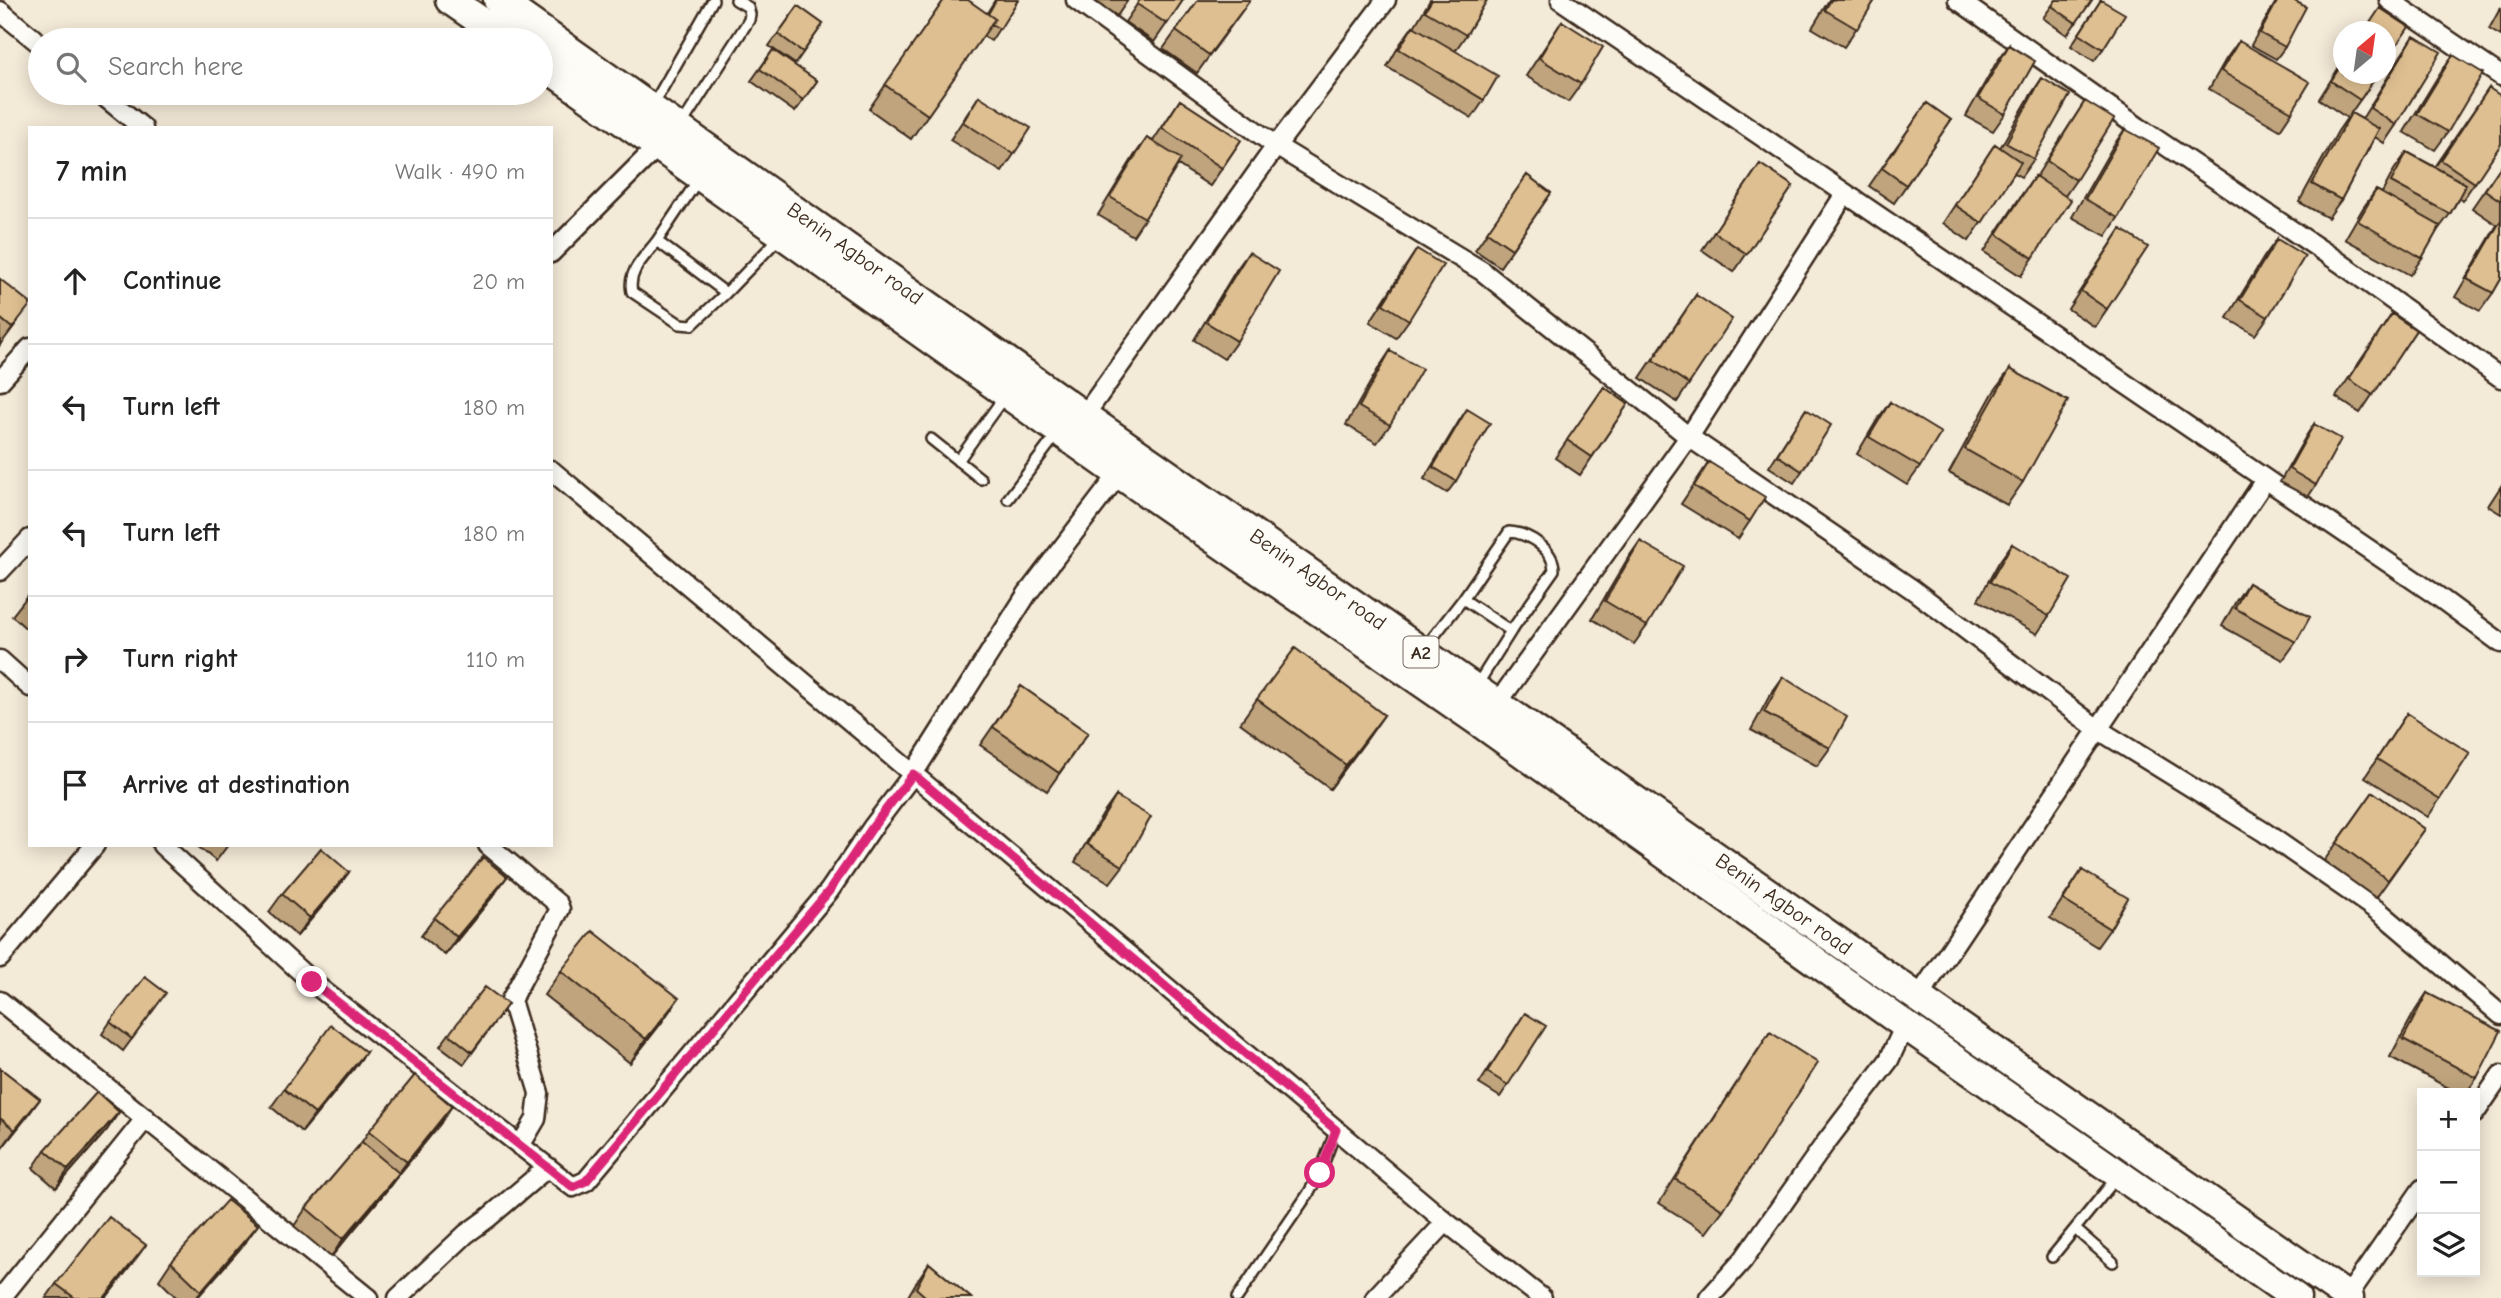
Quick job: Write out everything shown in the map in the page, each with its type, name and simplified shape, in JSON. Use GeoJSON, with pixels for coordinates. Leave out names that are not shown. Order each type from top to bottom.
{"type":"FeatureCollection","features":[{"type":"Feature","properties":{"kind":"highway"},"geometry":{"type":"LineString","coordinates":[[450,0],[491,28]]}},
{"type":"Feature","properties":{"kind":"highway","name":"Benin Agbor road"},"geometry":{"type":"LineString","coordinates":[[498,0],[537,28]]}},
{"type":"Feature","properties":{"kind":"highway","name":"Benin Agbor road"},"geometry":{"type":"LineString","coordinates":[[553,39],[651,109],[669,137],[701,175],[1007,393],[1072,423]]}},
{"type":"Feature","properties":{"kind":"highway","name":"Benin Agbor road"},"geometry":{"type":"LineString","coordinates":[[553,70],[669,137],[1128,463],[1482,724],[1905,1025],[2296,1298]]}},
{"type":"Feature","properties":{"kind":"highway","name":"Benin Agbor road"},"geometry":{"type":"LineString","coordinates":[[1128,463],[1421,652],[2348,1297]]}},
{"type":"Feature","properties":{"kind":"street"},"geometry":{"type":"LineString","coordinates":[[1076,0],[1276,146],[1482,271],[1689,437],[1912,589],[2099,730],[2264,832],[2381,913],[2501,1015]]}},
{"type":"Feature","properties":{"kind":"street"},"geometry":{"type":"LineString","coordinates":[[1072,423],[1386,0]]}},
{"type":"Feature","properties":{"kind":"street"},"geometry":{"type":"LineString","coordinates":[[1561,0],[2436,595],[2501,643]]}},
{"type":"Feature","properties":{"kind":"street"},"geometry":{"type":"LineString","coordinates":[[1958,0],[2138,128],[2339,262],[2501,378]]}},
{"type":"Feature","properties":{"kind":"street"},"geometry":{"type":"LineString","coordinates":[[2389,0],[2501,76]]}},
{"type":"Feature","properties":{"kind":"street"},"geometry":{"type":"LineString","coordinates":[[0,11],[28,34]]}},
{"type":"Feature","properties":{"kind":"street"},"geometry":{"type":"LineString","coordinates":[[115,105],[141,126]]}},
{"type":"Feature","properties":{"kind":"street"},"geometry":{"type":"LineString","coordinates":[[553,251],[669,137]]}},
{"type":"Feature","properties":{"kind":"street"},"geometry":{"type":"LineString","coordinates":[[1485,697],[1689,437],[1845,194]]}},
{"type":"Feature","properties":{"kind":"street"},"geometry":{"type":"LineString","coordinates":[[0,381],[28,350]]}},
{"type":"Feature","properties":{"kind":"street"},"geometry":{"type":"LineString","coordinates":[[164,847],[312,982],[573,1187],[586,1181],[829,891],[913,774],[1027,594],[1128,463]]}},
{"type":"Feature","properties":{"kind":"street"},"geometry":{"type":"LineString","coordinates":[[553,472],[1446,1222],[1542,1298]]}},
{"type":"Feature","properties":{"kind":"street"},"geometry":{"type":"LineString","coordinates":[[1918,998],[2265,480]]}},
{"type":"Feature","properties":{"kind":"street"},"geometry":{"type":"LineString","coordinates":[[0,571],[28,541]]}},
{"type":"Feature","properties":{"kind":"street"},"geometry":{"type":"LineString","coordinates":[[0,660],[28,685]]}},
{"type":"Feature","properties":{"kind":"street"},"geometry":{"type":"LineString","coordinates":[[0,958],[93,847]]}},
{"type":"Feature","properties":{"kind":"street"},"geometry":{"type":"LineString","coordinates":[[490,847],[558,904],[560,909],[511,1000],[539,1093],[536,1119],[520,1146]]}},
{"type":"Feature","properties":{"kind":"street"},"geometry":{"type":"LineString","coordinates":[[0,1001],[368,1298]]}},
{"type":"Feature","properties":{"kind":"street"},"geometry":{"type":"LineString","coordinates":[[1709,1298],[1743,1260],[1888,1060],[1905,1025]]}},
{"type":"Feature","properties":{"kind":"street"},"geometry":{"type":"LineString","coordinates":[[2480,1106],[2501,1075]]}},
{"type":"Feature","properties":{"kind":"street"},"geometry":{"type":"LineString","coordinates":[[1,1298],[146,1118]]}},
{"type":"Feature","properties":{"kind":"street"},"geometry":{"type":"LineString","coordinates":[[398,1298],[466,1234],[488,1219],[548,1167]]}},
{"type":"Feature","properties":{"kind":"street"},"geometry":{"type":"LineString","coordinates":[[2348,1297],[2417,1196]]}},
{"type":"Feature","properties":{"kind":"street"},"geometry":{"type":"LineString","coordinates":[[1375,1298],[1446,1222]]}},
{"type":"Feature","properties":{"kind":"lane"},"geometry":{"type":"LineString","coordinates":[[651,109],[713,0]]}},
{"type":"Feature","properties":{"kind":"lane"},"geometry":{"type":"LineString","coordinates":[[669,137],[749,20],[748,7],[736,0]]}},
{"type":"Feature","properties":{"kind":"lane"},"geometry":{"type":"LineString","coordinates":[[701,175],[657,241],[632,272],[632,292],[680,324],[692,326],[784,234]]}},
{"type":"Feature","properties":{"kind":"lane"},"geometry":{"type":"LineString","coordinates":[[657,241],[726,293]]}},
{"type":"Feature","properties":{"kind":"lane"},"geometry":{"type":"LineString","coordinates":[[958,461],[1007,393]]}},
{"type":"Feature","properties":{"kind":"lane"},"geometry":{"type":"LineString","coordinates":[[1009,499],[1072,423]]}},
{"type":"Feature","properties":{"kind":"lane"},"geometry":{"type":"LineString","coordinates":[[930,439],[981,479]]}},
{"type":"Feature","properties":{"kind":"lane"},"geometry":{"type":"LineString","coordinates":[[1421,652],[1463,599],[1509,532],[1521,533],[1548,551],[1554,560],[1554,570],[1511,631],[1485,697]]}},
{"type":"Feature","properties":{"kind":"lane"},"geometry":{"type":"LineString","coordinates":[[1463,599],[1511,631]]}},
{"type":"Feature","properties":{"kind":"lane"},"geometry":{"type":"LineString","coordinates":[[1237,1298],[1308,1194],[1320,1173],[1336,1130]]}},
{"type":"Feature","properties":{"kind":"lane"},"geometry":{"type":"LineString","coordinates":[[2052,1257],[2119,1175]]}},
{"type":"Feature","properties":{"kind":"lane"},"geometry":{"type":"LineString","coordinates":[[2075,1229],[2113,1262]]}},
{"type":"Feature","properties":{"kind":"building"},"geometry":{"type":"Polygon","coordinates":[[[944,0],[968,0],[995,19],[928,115],[885,85],[944,0]]]}},
{"type":"Feature","properties":{"kind":"building"},"geometry":{"type":"Polygon","coordinates":[[[996,0],[1018,0],[1000,29],[991,24],[995,19],[988,14],[996,0]]]}},
{"type":"Feature","properties":{"kind":"building"},"geometry":{"type":"Polygon","coordinates":[[[1140,0],[1183,0],[1167,24],[1137,4],[1140,0]]]}},
{"type":"Feature","properties":{"kind":"building"},"geometry":{"type":"Polygon","coordinates":[[[1198,0],[1250,0],[1209,55],[1176,31],[1198,0]]]}},
{"type":"Feature","properties":{"kind":"building"},"geometry":{"type":"Polygon","coordinates":[[[1432,0],[1487,0],[1466,35],[1425,11],[1432,0]]]}},
{"type":"Feature","properties":{"kind":"building"},"geometry":{"type":"Polygon","coordinates":[[[1831,0],[1875,0],[1857,29],[1825,10],[1831,0]]]}},
{"type":"Feature","properties":{"kind":"building"},"geometry":{"type":"Polygon","coordinates":[[[2056,0],[2092,0],[2076,23],[2052,6],[2056,0]]]}},
{"type":"Feature","properties":{"kind":"building"},"geometry":{"type":"Polygon","coordinates":[[[2101,0],[2125,14],[2103,49],[2079,34],[2101,0]]]}},
{"type":"Feature","properties":{"kind":"building"},"geometry":{"type":"Polygon","coordinates":[[[2278,0],[2293,0],[2306,7],[2285,47],[2260,33],[2278,0]]]}},
{"type":"Feature","properties":{"kind":"building"},"geometry":{"type":"Polygon","coordinates":[[[798,6],[823,24],[803,52],[778,34],[798,6]]]}},
{"type":"Feature","properties":{"kind":"building"},"geometry":{"type":"Polygon","coordinates":[[[2380,8],[2409,27],[2396,46],[2396,21],[2371,21],[2380,8]]]}},
{"type":"Feature","properties":{"kind":"building"},"geometry":{"type":"Polygon","coordinates":[[[1562,21],[1603,47],[1581,84],[1539,58],[1562,21]]]}},
{"type":"Feature","properties":{"kind":"building"},"geometry":{"type":"Polygon","coordinates":[[[1413,26],[1498,76],[1484,100],[1399,49],[1413,26]]]}},
{"type":"Feature","properties":{"kind":"building"},"geometry":{"type":"Polygon","coordinates":[[[2414,36],[2441,52],[2396,125],[2370,108],[2385,84],[2396,84],[2396,65],[2414,36]]]}},
{"type":"Feature","properties":{"kind":"building"},"geometry":{"type":"Polygon","coordinates":[[[2239,41],[2310,82],[2292,112],[2221,71],[2239,41]]]}},
{"type":"Feature","properties":{"kind":"building"},"geometry":{"type":"Polygon","coordinates":[[[2009,45],[2035,61],[2005,114],[1978,98],[2009,45]]]}},
{"type":"Feature","properties":{"kind":"building"},"geometry":{"type":"Polygon","coordinates":[[[773,50],[817,81],[803,100],[760,69],[773,50]]]}},
{"type":"Feature","properties":{"kind":"building"},"geometry":{"type":"Polygon","coordinates":[[[2453,55],[2483,73],[2448,132],[2417,114],[2453,55]]]}},
{"type":"Feature","properties":{"kind":"building"},"geometry":{"type":"Polygon","coordinates":[[[2042,78],[2070,95],[2034,159],[2006,143],[2042,78]]]}},
{"type":"Feature","properties":{"kind":"building"},"geometry":{"type":"Polygon","coordinates":[[[2336,84],[2371,84],[2360,100],[2336,84]]]}},
{"type":"Feature","properties":{"kind":"building"},"geometry":{"type":"Polygon","coordinates":[[[2489,88],[2501,96],[2501,144],[2475,183],[2441,160],[2489,88]]]}},
{"type":"Feature","properties":{"kind":"building"},"geometry":{"type":"Polygon","coordinates":[[[979,96],[1031,128],[1014,154],[963,122],[979,96]]]}},
{"type":"Feature","properties":{"kind":"building"},"geometry":{"type":"Polygon","coordinates":[[[1180,100],[1241,140],[1222,168],[1162,128],[1180,100]]]}},
{"type":"Feature","properties":{"kind":"building"},"geometry":{"type":"Polygon","coordinates":[[[2085,101],[2114,119],[2076,180],[2047,161],[2085,101]]]}},
{"type":"Feature","properties":{"kind":"building"},"geometry":{"type":"Polygon","coordinates":[[[1927,103],[1951,120],[1906,185],[1882,168],[1927,103]]]}},
{"type":"Feature","properties":{"kind":"building"},"geometry":{"type":"Polygon","coordinates":[[[2351,113],[2379,129],[2341,200],[2312,184],[2351,113]]]}},
{"type":"Feature","properties":{"kind":"building"},"geometry":{"type":"Polygon","coordinates":[[[2125,129],[2159,148],[2118,218],[2085,199],[2125,129]]]}},
{"type":"Feature","properties":{"kind":"building"},"geometry":{"type":"Polygon","coordinates":[[[1147,138],[1181,159],[1145,218],[1110,197],[1147,138]]]}},
{"type":"Feature","properties":{"kind":"building"},"geometry":{"type":"Polygon","coordinates":[[[1995,144],[2021,162],[1982,223],[1955,205],[1995,144]]]}},
{"type":"Feature","properties":{"kind":"building"},"geometry":{"type":"Polygon","coordinates":[[[2407,152],[2466,184],[2450,214],[2391,182],[2407,152]]]}},
{"type":"Feature","properties":{"kind":"building"},"geometry":{"type":"Polygon","coordinates":[[[1760,164],[1793,186],[1747,254],[1714,232],[1760,164]]]}},
{"type":"Feature","properties":{"kind":"building"},"geometry":{"type":"Polygon","coordinates":[[[2501,166],[2501,201],[2485,190],[2501,166]]]}},
{"type":"Feature","properties":{"kind":"building"},"geometry":{"type":"Polygon","coordinates":[[[1527,175],[1551,193],[1512,249],[1487,232],[1527,175]]]}},
{"type":"Feature","properties":{"kind":"building"},"geometry":{"type":"Polygon","coordinates":[[[2035,176],[2071,200],[2033,258],[1997,234],[2035,176]]]}},
{"type":"Feature","properties":{"kind":"building"},"geometry":{"type":"Polygon","coordinates":[[[2376,190],[2440,226],[2422,258],[2358,221],[2376,190]]]}},
{"type":"Feature","properties":{"kind":"building"},"geometry":{"type":"Polygon","coordinates":[[[2501,220],[2501,279],[2493,293],[2467,279],[2501,220]]]}},
{"type":"Feature","properties":{"kind":"building"},"geometry":{"type":"Polygon","coordinates":[[[2121,229],[2148,247],[2107,309],[2081,291],[2121,229]]]}},
{"type":"Feature","properties":{"kind":"building"},"geometry":{"type":"Polygon","coordinates":[[[2277,239],[2305,256],[2268,317],[2240,300],[2277,239]]]}},
{"type":"Feature","properties":{"kind":"building"},"geometry":{"type":"Polygon","coordinates":[[[1417,249],[1443,265],[1409,320],[1383,304],[1417,249]]]}},
{"type":"Feature","properties":{"kind":"building"},"geometry":{"type":"Polygon","coordinates":[[[1249,252],[1279,271],[1237,341],[1206,322],[1249,252]]]}},
{"type":"Feature","properties":{"kind":"building"},"geometry":{"type":"Polygon","coordinates":[[[0,279],[28,301],[28,308],[12,328],[0,318],[0,279]]]}},
{"type":"Feature","properties":{"kind":"building"},"geometry":{"type":"Polygon","coordinates":[[[1696,295],[1732,319],[1689,384],[1653,360],[1696,295]]]}},
{"type":"Feature","properties":{"kind":"building"},"geometry":{"type":"Polygon","coordinates":[[[2392,314],[2416,330],[2373,395],[2349,379],[2392,314]]]}},
{"type":"Feature","properties":{"kind":"building"},"geometry":{"type":"Polygon","coordinates":[[[1390,351],[1422,369],[1390,425],[1359,407],[1390,351]]]}},
{"type":"Feature","properties":{"kind":"building"},"geometry":{"type":"Polygon","coordinates":[[[2010,369],[2068,401],[2023,482],[1965,449],[2010,369]]]}},
{"type":"Feature","properties":{"kind":"building"},"geometry":{"type":"Polygon","coordinates":[[[1604,387],[1628,404],[1592,457],[1567,440],[1604,387]]]}},
{"type":"Feature","properties":{"kind":"building"},"geometry":{"type":"Polygon","coordinates":[[[1890,402],[1941,433],[1920,467],[1869,437],[1890,402]]]}},
{"type":"Feature","properties":{"kind":"building"},"geometry":{"type":"Polygon","coordinates":[[[1467,409],[1490,423],[1456,481],[1433,467],[1467,409]]]}},
{"type":"Feature","properties":{"kind":"building"},"geometry":{"type":"Polygon","coordinates":[[[1806,409],[1831,425],[1802,471],[1777,455],[1806,409]]]}},
{"type":"Feature","properties":{"kind":"building"},"geometry":{"type":"Polygon","coordinates":[[[2314,424],[2341,439],[2316,485],[2289,469],[2314,424]]]}},
{"type":"Feature","properties":{"kind":"building"},"geometry":{"type":"Polygon","coordinates":[[[1709,462],[1765,497],[1750,521],[1694,486],[1709,462]]]}},
{"type":"Feature","properties":{"kind":"building"},"geometry":{"type":"Polygon","coordinates":[[[1640,541],[1683,566],[1647,626],[1605,601],[1640,541]]]}},
{"type":"Feature","properties":{"kind":"building"},"geometry":{"type":"Polygon","coordinates":[[[2012,544],[2071,579],[2049,616],[1990,582],[2012,544]]]}},
{"type":"Feature","properties":{"kind":"building"},"geometry":{"type":"Polygon","coordinates":[[[2248,583],[2310,617],[2296,642],[2235,608],[2248,583]]]}},
{"type":"Feature","properties":{"kind":"building"},"geometry":{"type":"Polygon","coordinates":[[[1295,648],[1384,715],[1346,765],[1257,699],[1295,648]]]}},
{"type":"Feature","properties":{"kind":"building"},"geometry":{"type":"Polygon","coordinates":[[[1783,677],[1847,717],[1830,748],[1764,712],[1783,677]]]}},
{"type":"Feature","properties":{"kind":"building"},"geometry":{"type":"Polygon","coordinates":[[[1021,686],[1088,733],[1059,773],[993,727],[1021,686]]]}},
{"type":"Feature","properties":{"kind":"building"},"geometry":{"type":"Polygon","coordinates":[[[2407,713],[2470,753],[2440,799],[2377,759],[2407,713]]]}},
{"type":"Feature","properties":{"kind":"building"},"geometry":{"type":"Polygon","coordinates":[[[2373,792],[2425,829],[2388,880],[2337,843],[2373,792]]]}},
{"type":"Feature","properties":{"kind":"building"},"geometry":{"type":"Polygon","coordinates":[[[1116,796],[1151,817],[1123,866],[1087,844],[1116,796]]]}},
{"type":"Feature","properties":{"kind":"building"},"geometry":{"type":"Polygon","coordinates":[[[321,848],[349,872],[310,918],[282,894],[321,848]]]}},
{"type":"Feature","properties":{"kind":"building"},"geometry":{"type":"Polygon","coordinates":[[[483,857],[507,877],[457,937],[434,918],[483,857]]]}},
{"type":"Feature","properties":{"kind":"building"},"geometry":{"type":"Polygon","coordinates":[[[2082,870],[2128,898],[2110,929],[2063,900],[2082,870]]]}},
{"type":"Feature","properties":{"kind":"building"},"geometry":{"type":"Polygon","coordinates":[[[593,931],[679,998],[646,1039],[561,971],[593,931]]]}},
{"type":"Feature","properties":{"kind":"building"},"geometry":{"type":"Polygon","coordinates":[[[145,977],[166,993],[132,1039],[110,1022],[145,977]]]}},
{"type":"Feature","properties":{"kind":"building"},"geometry":{"type":"Polygon","coordinates":[[[485,987],[508,1004],[472,1052],[449,1034],[485,987]]]}},
{"type":"Feature","properties":{"kind":"building"},"geometry":{"type":"Polygon","coordinates":[[[2427,993],[2501,1031],[2477,1078],[2403,1039],[2427,993]]]}},
{"type":"Feature","properties":{"kind":"building"},"geometry":{"type":"Polygon","coordinates":[[[1525,1013],[1546,1026],[1508,1085],[1487,1072],[1525,1013]]]}},
{"type":"Feature","properties":{"kind":"building"},"geometry":{"type":"Polygon","coordinates":[[[331,1025],[366,1052],[315,1114],[284,1089],[331,1025]]]}},
{"type":"Feature","properties":{"kind":"building"},"geometry":{"type":"Polygon","coordinates":[[[1770,1032],[1818,1063],[1723,1210],[1675,1179],[1770,1032]]]}},
{"type":"Feature","properties":{"kind":"building"},"geometry":{"type":"Polygon","coordinates":[[[0,1068],[40,1099],[15,1130],[0,1118],[0,1068]]]}},
{"type":"Feature","properties":{"kind":"building"},"geometry":{"type":"Polygon","coordinates":[[[415,1075],[452,1106],[407,1162],[369,1131],[415,1075]]]}},
{"type":"Feature","properties":{"kind":"building"},"geometry":{"type":"Polygon","coordinates":[[[97,1092],[119,1112],[68,1170],[45,1150],[97,1092]]]}},
{"type":"Feature","properties":{"kind":"building"},"geometry":{"type":"Polygon","coordinates":[[[362,1142],[399,1173],[343,1239],[306,1208],[362,1142]]]}},
{"type":"Feature","properties":{"kind":"building"},"geometry":{"type":"Polygon","coordinates":[[[227,1200],[258,1225],[201,1291],[171,1262],[227,1200]]]}},
{"type":"Feature","properties":{"kind":"building"},"geometry":{"type":"Polygon","coordinates":[[[109,1217],[146,1245],[104,1298],[75,1298],[56,1284],[109,1217]]]}},
{"type":"Feature","properties":{"kind":"building"},"geometry":{"type":"Polygon","coordinates":[[[929,1263],[971,1298],[927,1298],[916,1288],[929,1263]]]}},
{"type":"Feature","properties":{"kind":"route"},"geometry":{"type":"LineString","coordinates":[[312,982],[573,1187],[586,1181],[829,891],[913,774],[1336,1130],[1320,1173]]}}]}
